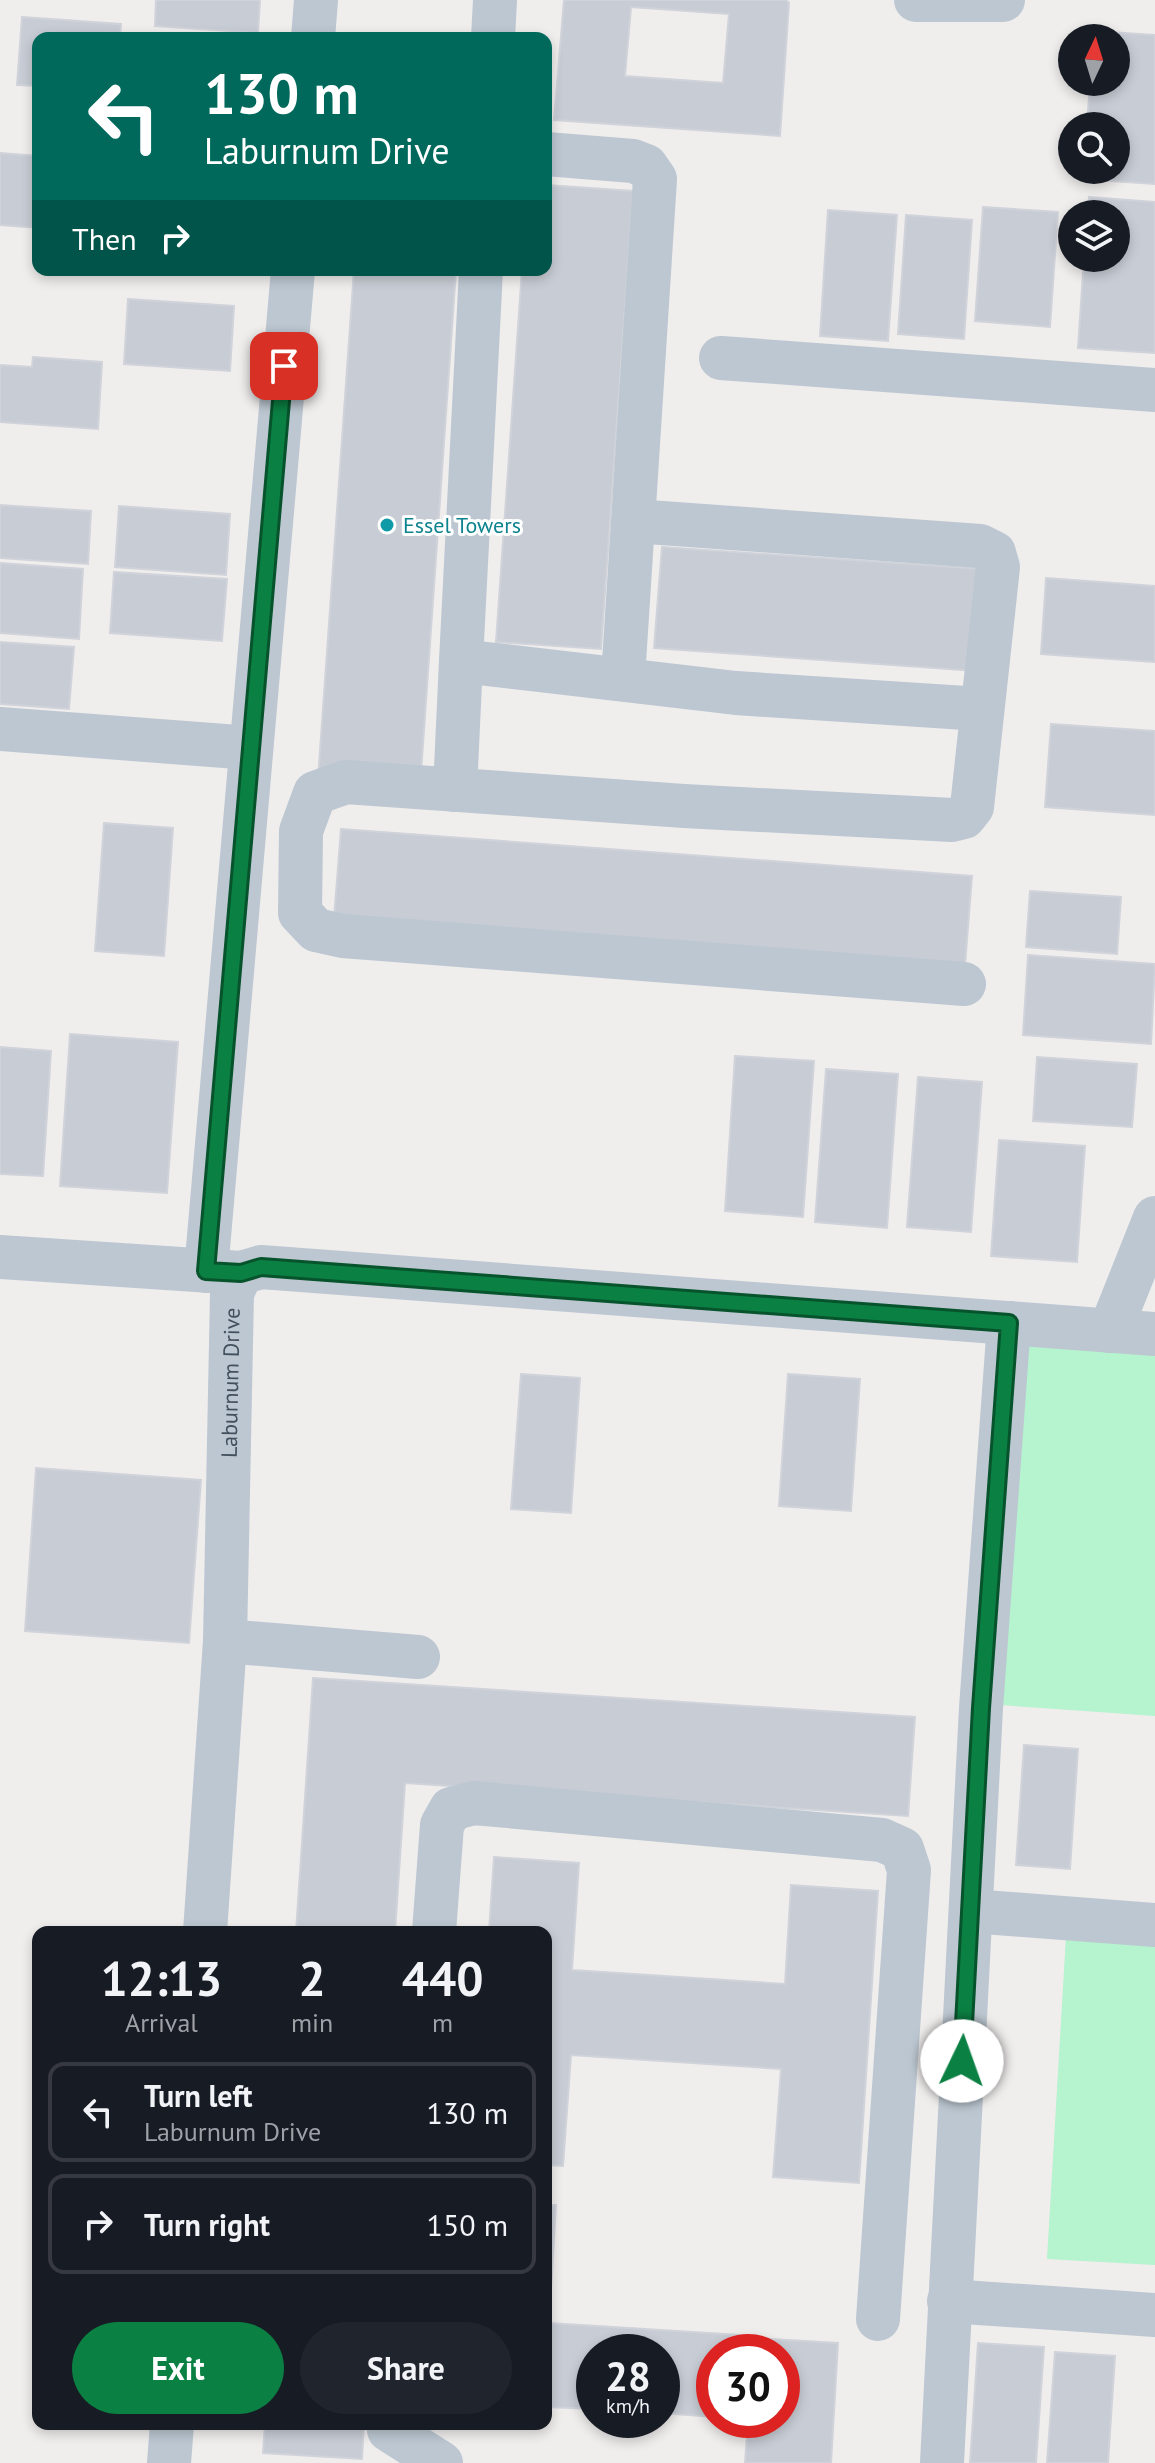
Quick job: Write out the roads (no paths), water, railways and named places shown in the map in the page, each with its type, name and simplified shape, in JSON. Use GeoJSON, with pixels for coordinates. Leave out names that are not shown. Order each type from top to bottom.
{"type":"FeatureCollection","features":[{"type":"Feature","properties":{"kind":"street"},"geometry":{"type":"LineString","coordinates":[[313,32],[316,0]]}},
{"type":"Feature","properties":{"kind":"street"},"geometry":{"type":"LineString","coordinates":[[493,32],[495,0]]}},
{"type":"Feature","properties":{"kind":"street"},"geometry":{"type":"LineString","coordinates":[[916,0],[1003,0]]}},
{"type":"Feature","properties":{"kind":"street"},"geometry":{"type":"LineString","coordinates":[[552,154],[633,161],[646,166],[655,179],[623,678]]}},
{"type":"Feature","properties":{"kind":"street","name":"Laburnum Drive"},"geometry":{"type":"LineString","coordinates":[[205,1926],[225,1641],[232,1293],[224,1272],[251,748],[292,276]]}},
{"type":"Feature","properties":{"kind":"street"},"geometry":{"type":"LineString","coordinates":[[455,790],[481,276]]}},
{"type":"Feature","properties":{"kind":"street"},"geometry":{"type":"LineString","coordinates":[[721,358],[1155,390]]}},
{"type":"Feature","properties":{"kind":"street"},"geometry":{"type":"LineString","coordinates":[[634,521],[980,546],[994,553],[998,567],[972,807],[964,817],[952,820],[346,782],[315,793],[301,831],[300,913],[316,930],[343,936],[964,984]]}},
{"type":"Feature","properties":{"kind":"street"},"geometry":{"type":"LineString","coordinates":[[461,661],[736,693],[981,709]]}},
{"type":"Feature","properties":{"kind":"street"},"geometry":{"type":"LineString","coordinates":[[0,729],[251,748]]}},
{"type":"Feature","properties":{"kind":"street"},"geometry":{"type":"LineString","coordinates":[[1110,1331],[1155,1218]]}},
{"type":"Feature","properties":{"kind":"street"},"geometry":{"type":"LineString","coordinates":[[0,1257],[224,1272],[261,1267],[1155,1334]]}},
{"type":"Feature","properties":{"kind":"street"},"geometry":{"type":"LineString","coordinates":[[942,2463],[981,1708],[1009,1323]]}},
{"type":"Feature","properties":{"kind":"street"},"geometry":{"type":"LineString","coordinates":[[225,1641],[418,1657]]}},
{"type":"Feature","properties":{"kind":"street"},"geometry":{"type":"LineString","coordinates":[[434,1926],[442,1825],[451,1809],[474,1803],[882,1840],[902,1849],[909,1870],[878,2319]]}},
{"type":"Feature","properties":{"kind":"street"},"geometry":{"type":"LineString","coordinates":[[971,1911],[1155,1925]]}},
{"type":"Feature","properties":{"kind":"street"},"geometry":{"type":"LineString","coordinates":[[949,2301],[1155,2315]]}},
{"type":"Feature","properties":{"kind":"street"},"geometry":{"type":"LineString","coordinates":[[169,2463],[172,2430]]}},
{"type":"Feature","properties":{"kind":"street"},"geometry":{"type":"LineString","coordinates":[[385,2439],[441,2463]]}},
{"type":"Feature","properties":{"kind":"place","name":"Essel Towers"},"geometry":{"type":"Point","coordinates":[387,525]}}]}
